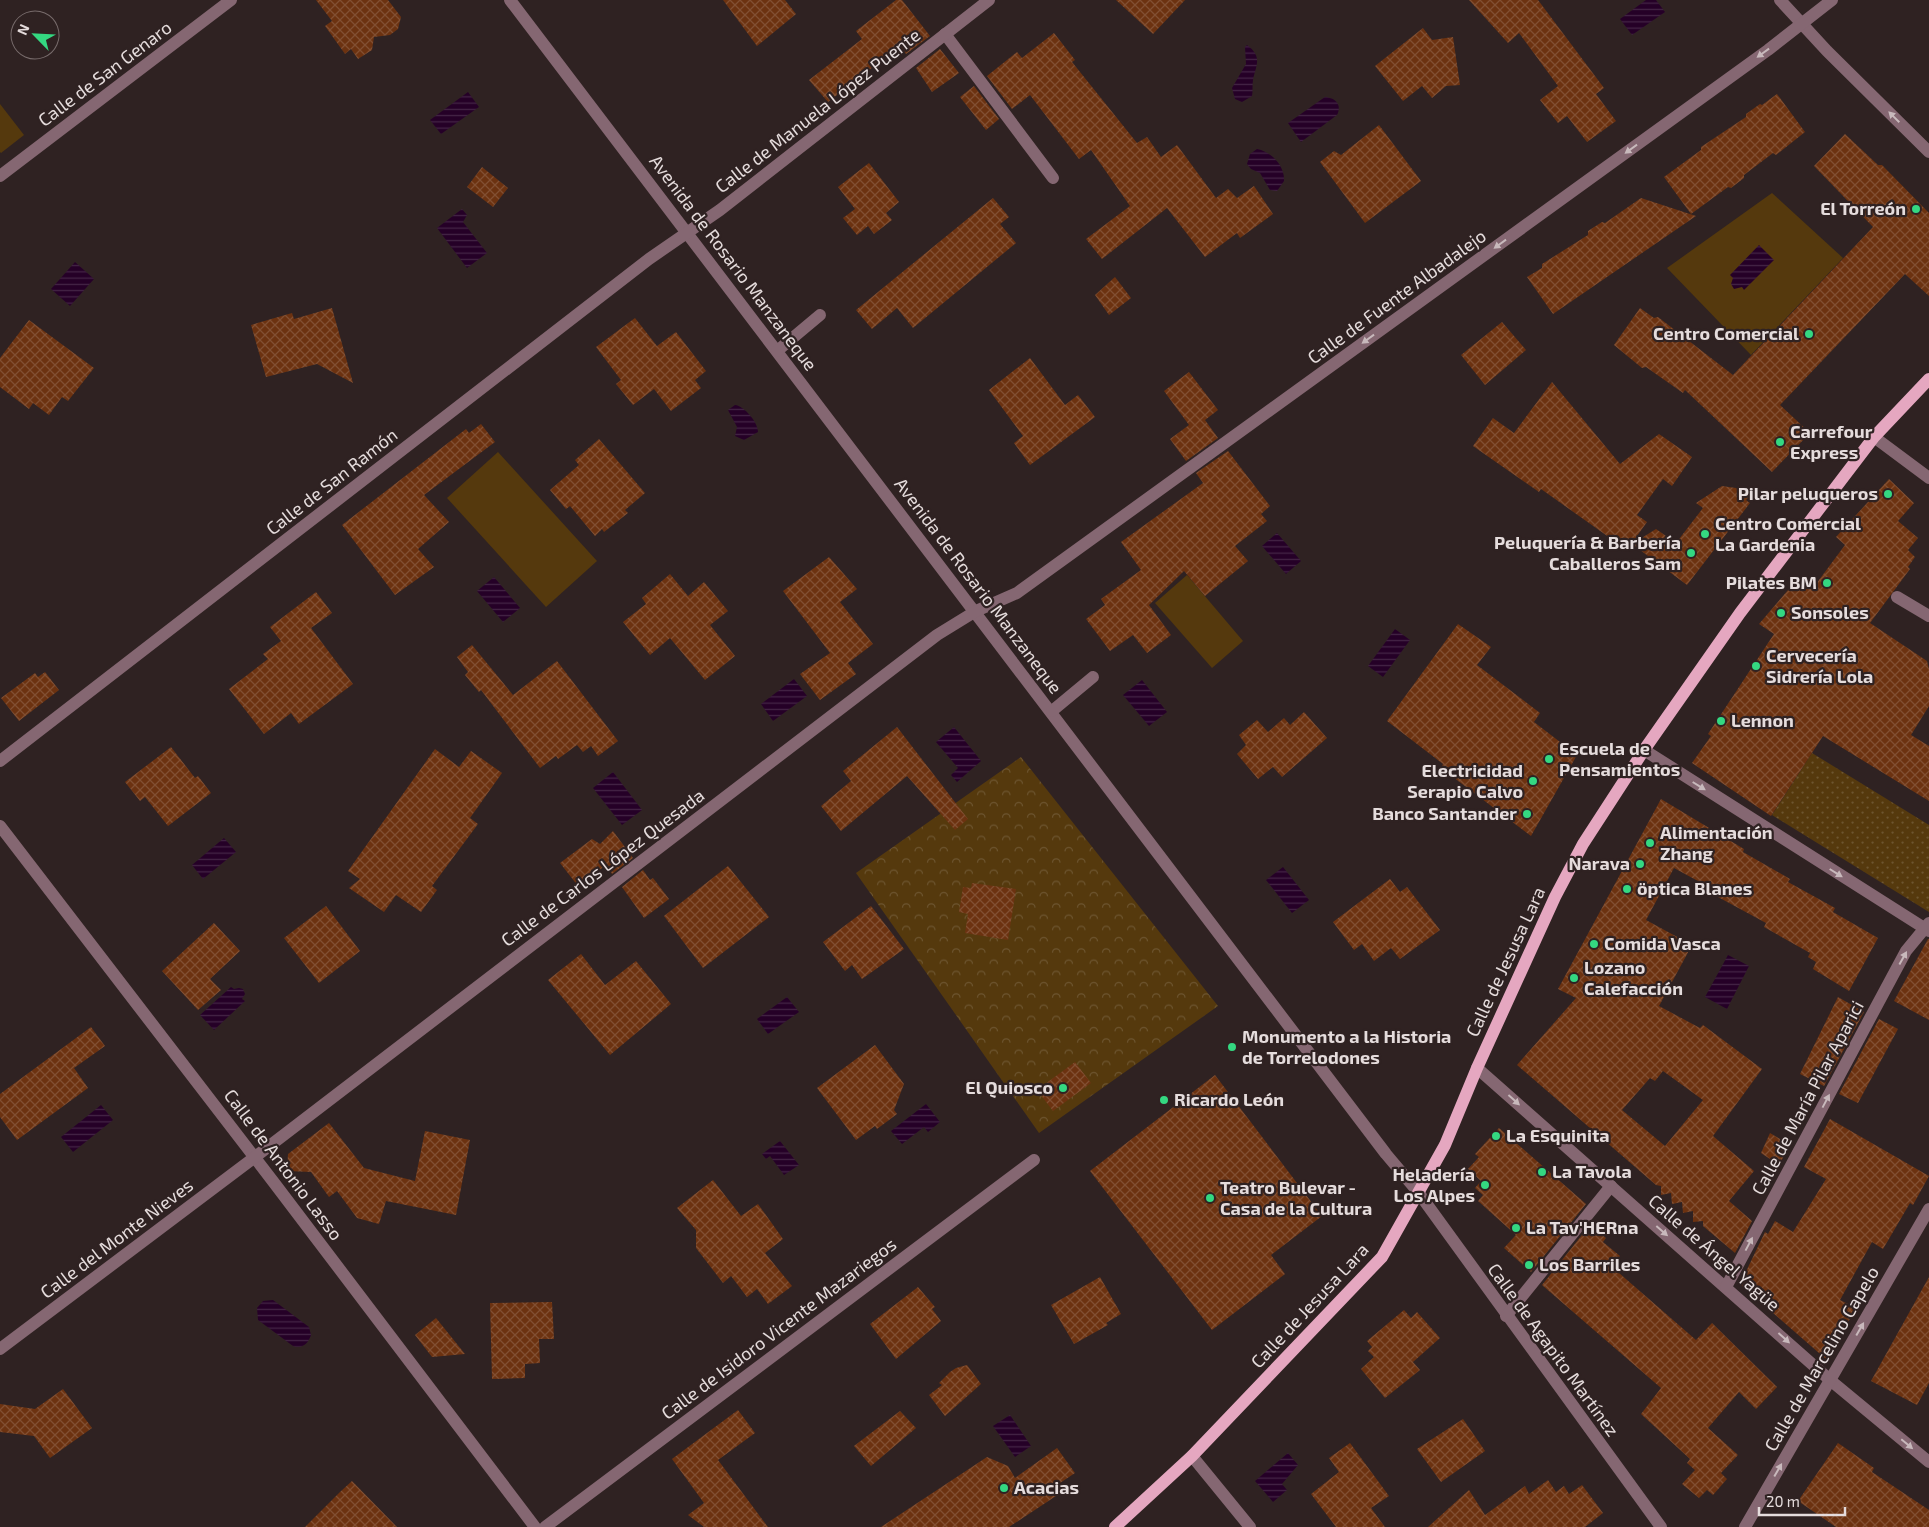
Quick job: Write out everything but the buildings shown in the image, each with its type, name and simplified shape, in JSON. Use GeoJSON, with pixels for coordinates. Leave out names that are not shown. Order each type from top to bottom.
{"type":"FeatureCollection","features":[{"type":"Feature","properties":{"kind":"main road","name":"Calle de Jesusa Lara"},"geometry":{"type":"LineString","coordinates":[[1115,1527],[1192,1456],[1382,1257],[1445,1145],[1477,1068],[1555,897],[1583,844],[1644,750],[1740,613],[1874,437],[1929,379]]}},
{"type":"Feature","properties":{"kind":"street","name":"Calle de San Genaro"},"geometry":{"type":"LineString","coordinates":[[0,176],[231,0]]}},
{"type":"Feature","properties":{"kind":"street","name":"Avenida de Rosario Manzaneque"},"geometry":{"type":"LineString","coordinates":[[510,0],[1052,711],[1386,1154],[1418,1192]]}},
{"type":"Feature","properties":{"kind":"street","name":"Calle de Manuela López Puente"},"geometry":{"type":"LineString","coordinates":[[687,233],[728,204],[989,0]]}},
{"type":"Feature","properties":{"kind":"street"},"geometry":{"type":"LineString","coordinates":[[1780,0],[1929,152]]}},
{"type":"Feature","properties":{"kind":"street","name":"Calle de Fuente Albadalejo"},"geometry":{"type":"LineString","coordinates":[[976,611],[1017,593],[1752,62],[1832,0]]}},
{"type":"Feature","properties":{"kind":"street","name":"Calle de Manuela López Puente"},"geometry":{"type":"LineString","coordinates":[[945,34],[1053,178]]}},
{"type":"Feature","properties":{"kind":"street","name":"Calle de San Ramón"},"geometry":{"type":"LineString","coordinates":[[0,761],[649,259],[687,233]]}},
{"type":"Feature","properties":{"kind":"street"},"geometry":{"type":"LineString","coordinates":[[777,351],[820,315]]}},
{"type":"Feature","properties":{"kind":"street"},"geometry":{"type":"LineString","coordinates":[[1874,437],[1929,478]]}},
{"type":"Feature","properties":{"kind":"street"},"geometry":{"type":"LineString","coordinates":[[1896,596],[1929,616]]}},
{"type":"Feature","properties":{"kind":"street","name":"Calle de Carlos López Quesada"},"geometry":{"type":"LineString","coordinates":[[255,1157],[937,635],[976,611]]}},
{"type":"Feature","properties":{"kind":"street"},"geometry":{"type":"LineString","coordinates":[[1052,711],[1093,678]]}},
{"type":"Feature","properties":{"kind":"street"},"geometry":{"type":"LineString","coordinates":[[1644,750],[1927,927]]}},
{"type":"Feature","properties":{"kind":"street","name":"Calle de Antonio Lasso"},"geometry":{"type":"LineString","coordinates":[[0,826],[255,1157],[535,1527]]}},
{"type":"Feature","properties":{"kind":"street","name":"Calle de María Pilar Aparici"},"geometry":{"type":"LineString","coordinates":[[1726,1287],[1906,951],[1927,927]]}},
{"type":"Feature","properties":{"kind":"street","name":"Calle de Ángel Yagüe"},"geometry":{"type":"LineString","coordinates":[[1477,1068],[1830,1380],[1929,1462]]}},
{"type":"Feature","properties":{"kind":"street","name":"Calle del Monte Nieves"},"geometry":{"type":"LineString","coordinates":[[0,1349],[255,1157]]}},
{"type":"Feature","properties":{"kind":"street","name":"Calle de Isidoro Vicente Mazariegos"},"geometry":{"type":"LineString","coordinates":[[545,1527],[1034,1160]]}},
{"type":"Feature","properties":{"kind":"street"},"geometry":{"type":"LineString","coordinates":[[1506,1316],[1611,1186]]}},
{"type":"Feature","properties":{"kind":"street","name":"Calle de Agapito Martínez"},"geometry":{"type":"LineString","coordinates":[[1418,1192],[1506,1316],[1661,1527]]}},
{"type":"Feature","properties":{"kind":"street","name":"Calle de Marcelino Capelo"},"geometry":{"type":"LineString","coordinates":[[1745,1527],[1929,1209]]}},
{"type":"Feature","properties":{"kind":"street"},"geometry":{"type":"LineString","coordinates":[[1192,1456],[1250,1527]]}},
{"type":"Feature","properties":{"kind":"green space"},"geometry":{"type":"Polygon","coordinates":[[[0,104],[24,135],[1,153],[0,152],[0,104]]]}},
{"type":"Feature","properties":{"kind":"green space"},"geometry":{"type":"Polygon","coordinates":[[[1772,193],[1843,258],[1751,355],[1667,268],[1772,193]]]}},
{"type":"Feature","properties":{"kind":"green space"},"geometry":{"type":"Polygon","coordinates":[[[498,452],[597,561],[546,607],[447,498],[498,452]]]}},
{"type":"Feature","properties":{"kind":"green space"},"geometry":{"type":"Polygon","coordinates":[[[1187,575],[1243,641],[1212,668],[1155,603],[1187,575]]]}},
{"type":"Feature","properties":{"kind":"green space"},"geometry":{"type":"Polygon","coordinates":[[[1812,753],[1929,825],[1929,912],[1772,815],[1812,753]]]}},
{"type":"Feature","properties":{"kind":"green space"},"geometry":{"type":"Polygon","coordinates":[[[1021,757],[1218,1006],[1039,1133],[856,873],[1021,757]]]}},
{"type":"Feature","properties":{"kind":"shaded area"},"geometry":{"type":"Polygon","coordinates":[[[1646,0],[1656,0],[1665,12],[1632,35],[1620,19],[1646,0]]]}},
{"type":"Feature","properties":{"kind":"shaded area"},"geometry":{"type":"Polygon","coordinates":[[[1247,45],[1257,57],[1257,65],[1253,80],[1252,96],[1242,102],[1235,99],[1232,88],[1246,64],[1245,47],[1247,45]]]}},
{"type":"Feature","properties":{"kind":"shaded area"},"geometry":{"type":"Polygon","coordinates":[[[468,92],[479,107],[441,134],[430,120],[468,92]]]}},
{"type":"Feature","properties":{"kind":"shaded area"},"geometry":{"type":"Polygon","coordinates":[[[1325,97],[1335,100],[1337,103],[1339,108],[1337,115],[1301,142],[1288,123],[1325,97]]]}},
{"type":"Feature","properties":{"kind":"shaded area"},"geometry":{"type":"Polygon","coordinates":[[[1257,149],[1268,153],[1280,165],[1284,181],[1277,191],[1270,190],[1260,173],[1251,169],[1247,164],[1250,154],[1257,149]]]}},
{"type":"Feature","properties":{"kind":"shaded area"},"geometry":{"type":"Polygon","coordinates":[[[462,209],[467,215],[463,222],[487,253],[467,268],[437,228],[462,209]]]}},
{"type":"Feature","properties":{"kind":"shaded area"},"geometry":{"type":"Polygon","coordinates":[[[1759,245],[1774,260],[1744,290],[1742,287],[1734,289],[1731,284],[1733,278],[1730,275],[1759,245]]]}},
{"type":"Feature","properties":{"kind":"shaded area"},"geometry":{"type":"Polygon","coordinates":[[[75,262],[94,279],[70,306],[51,289],[75,262]]]}},
{"type":"Feature","properties":{"kind":"shaded area"},"geometry":{"type":"Polygon","coordinates":[[[735,405],[746,411],[753,419],[757,428],[758,432],[744,440],[735,436],[737,427],[728,410],[735,405]]]}},
{"type":"Feature","properties":{"kind":"shaded area"},"geometry":{"type":"Polygon","coordinates":[[[1277,533],[1301,561],[1286,574],[1262,546],[1277,533]]]}},
{"type":"Feature","properties":{"kind":"shaded area"},"geometry":{"type":"Polygon","coordinates":[[[494,577],[520,608],[503,622],[477,591],[494,577]]]}},
{"type":"Feature","properties":{"kind":"shaded area"},"geometry":{"type":"Polygon","coordinates":[[[1395,629],[1410,640],[1383,677],[1368,666],[1395,629]]]}},
{"type":"Feature","properties":{"kind":"shaded area"},"geometry":{"type":"Polygon","coordinates":[[[794,679],[807,696],[773,721],[761,704],[794,679]]]}},
{"type":"Feature","properties":{"kind":"shaded area"},"geometry":{"type":"Polygon","coordinates":[[[1142,680],[1167,712],[1149,726],[1123,695],[1142,680]]]}},
{"type":"Feature","properties":{"kind":"shaded area"},"geometry":{"type":"Polygon","coordinates":[[[954,727],[981,761],[957,782],[951,775],[958,768],[936,742],[954,727]]]}},
{"type":"Feature","properties":{"kind":"shaded area"},"geometry":{"type":"Polygon","coordinates":[[[613,772],[642,810],[622,825],[593,788],[613,772]]]}},
{"type":"Feature","properties":{"kind":"shaded area"},"geometry":{"type":"Polygon","coordinates":[[[224,838],[236,852],[203,879],[192,865],[224,838]]]}},
{"type":"Feature","properties":{"kind":"shaded area"},"geometry":{"type":"Polygon","coordinates":[[[1283,867],[1309,900],[1292,913],[1266,880],[1283,867]]]}},
{"type":"Feature","properties":{"kind":"shaded area"},"geometry":{"type":"Polygon","coordinates":[[[1728,955],[1749,966],[1727,1009],[1705,997],[1728,955]]]}},
{"type":"Feature","properties":{"kind":"shaded area"},"geometry":{"type":"Polygon","coordinates":[[[231,987],[243,989],[245,994],[242,999],[245,1001],[214,1030],[200,1015],[231,987]]]}},
{"type":"Feature","properties":{"kind":"shaded area"},"geometry":{"type":"Polygon","coordinates":[[[787,997],[799,1012],[768,1034],[757,1019],[787,997]]]}},
{"type":"Feature","properties":{"kind":"shaded area"},"geometry":{"type":"Polygon","coordinates":[[[926,1104],[940,1122],[928,1132],[924,1127],[902,1144],[891,1131],[926,1104]]]}},
{"type":"Feature","properties":{"kind":"shaded area"},"geometry":{"type":"Polygon","coordinates":[[[101,1105],[113,1120],[73,1152],[61,1137],[101,1105]]]}},
{"type":"Feature","properties":{"kind":"shaded area"},"geometry":{"type":"Polygon","coordinates":[[[780,1141],[799,1165],[784,1175],[770,1156],[766,1159],[762,1154],[780,1141]]]}},
{"type":"Feature","properties":{"kind":"shaded area"},"geometry":{"type":"Polygon","coordinates":[[[273,1300],[309,1327],[311,1335],[304,1345],[299,1347],[293,1346],[258,1320],[257,1308],[263,1301],[273,1300]]]}},
{"type":"Feature","properties":{"kind":"shaded area"},"geometry":{"type":"Polygon","coordinates":[[[1010,1415],[1031,1446],[1015,1457],[993,1426],[1010,1415]]]}},
{"type":"Feature","properties":{"kind":"shaded area"},"geometry":{"type":"Polygon","coordinates":[[[1288,1453],[1298,1465],[1282,1484],[1287,1490],[1273,1502],[1255,1481],[1288,1453]]]}},
{"type":"Feature","properties":{"kind":"place","name":"El Torreón"},"geometry":{"type":"Point","coordinates":[1916,209]}},
{"type":"Feature","properties":{"kind":"place","name":"Centro Comercial"},"geometry":{"type":"Point","coordinates":[1809,334]}},
{"type":"Feature","properties":{"kind":"place","name":"Carrefour Express"},"geometry":{"type":"Point","coordinates":[1780,442]}},
{"type":"Feature","properties":{"kind":"place","name":"Pilar peluqueros"},"geometry":{"type":"Point","coordinates":[1888,494]}},
{"type":"Feature","properties":{"kind":"place","name":"Centro Comercial La Gardenia"},"geometry":{"type":"Point","coordinates":[1705,534]}},
{"type":"Feature","properties":{"kind":"place","name":"Peluquería & Barbería Caballeros Sam"},"geometry":{"type":"Point","coordinates":[1691,553]}},
{"type":"Feature","properties":{"kind":"place","name":"Pilates BM"},"geometry":{"type":"Point","coordinates":[1827,583]}},
{"type":"Feature","properties":{"kind":"place","name":"Sonsoles"},"geometry":{"type":"Point","coordinates":[1781,613]}},
{"type":"Feature","properties":{"kind":"place","name":"Cervecería Sidrería Lola"},"geometry":{"type":"Point","coordinates":[1756,666]}},
{"type":"Feature","properties":{"kind":"place","name":"Lennon"},"geometry":{"type":"Point","coordinates":[1721,721]}},
{"type":"Feature","properties":{"kind":"place","name":"Escuela de Pensamientos"},"geometry":{"type":"Point","coordinates":[1549,759]}},
{"type":"Feature","properties":{"kind":"place","name":"Electricidad Serapio Calvo"},"geometry":{"type":"Point","coordinates":[1533,781]}},
{"type":"Feature","properties":{"kind":"place","name":"Banco Santander"},"geometry":{"type":"Point","coordinates":[1527,814]}},
{"type":"Feature","properties":{"kind":"place","name":"Alimentación Zhang"},"geometry":{"type":"Point","coordinates":[1650,843]}},
{"type":"Feature","properties":{"kind":"place","name":"Narava"},"geometry":{"type":"Point","coordinates":[1640,864]}},
{"type":"Feature","properties":{"kind":"place","name":"öptica Blanes"},"geometry":{"type":"Point","coordinates":[1627,889]}},
{"type":"Feature","properties":{"kind":"place","name":"Comida Vasca"},"geometry":{"type":"Point","coordinates":[1594,944]}},
{"type":"Feature","properties":{"kind":"place","name":"Lozano Calefacción"},"geometry":{"type":"Point","coordinates":[1574,978]}},
{"type":"Feature","properties":{"kind":"place","name":"Monumento a la Historia de Torrelodones"},"geometry":{"type":"Point","coordinates":[1232,1047]}},
{"type":"Feature","properties":{"kind":"place","name":"El Quiosco"},"geometry":{"type":"Point","coordinates":[1063,1088]}},
{"type":"Feature","properties":{"kind":"place","name":"Ricardo León"},"geometry":{"type":"Point","coordinates":[1164,1100]}},
{"type":"Feature","properties":{"kind":"place","name":"La Esquinita"},"geometry":{"type":"Point","coordinates":[1496,1136]}},
{"type":"Feature","properties":{"kind":"place","name":"La Tavola"},"geometry":{"type":"Point","coordinates":[1542,1172]}},
{"type":"Feature","properties":{"kind":"place","name":"Heladería Los Alpes"},"geometry":{"type":"Point","coordinates":[1485,1185]}},
{"type":"Feature","properties":{"kind":"place","name":"Teatro Bulevar - Casa de la Cultura"},"geometry":{"type":"Point","coordinates":[1210,1198]}},
{"type":"Feature","properties":{"kind":"place","name":"La Tav'HERna"},"geometry":{"type":"Point","coordinates":[1516,1228]}},
{"type":"Feature","properties":{"kind":"place","name":"Los Barriles"},"geometry":{"type":"Point","coordinates":[1529,1265]}},
{"type":"Feature","properties":{"kind":"place","name":"Acacias"},"geometry":{"type":"Point","coordinates":[1004,1488]}}]}
